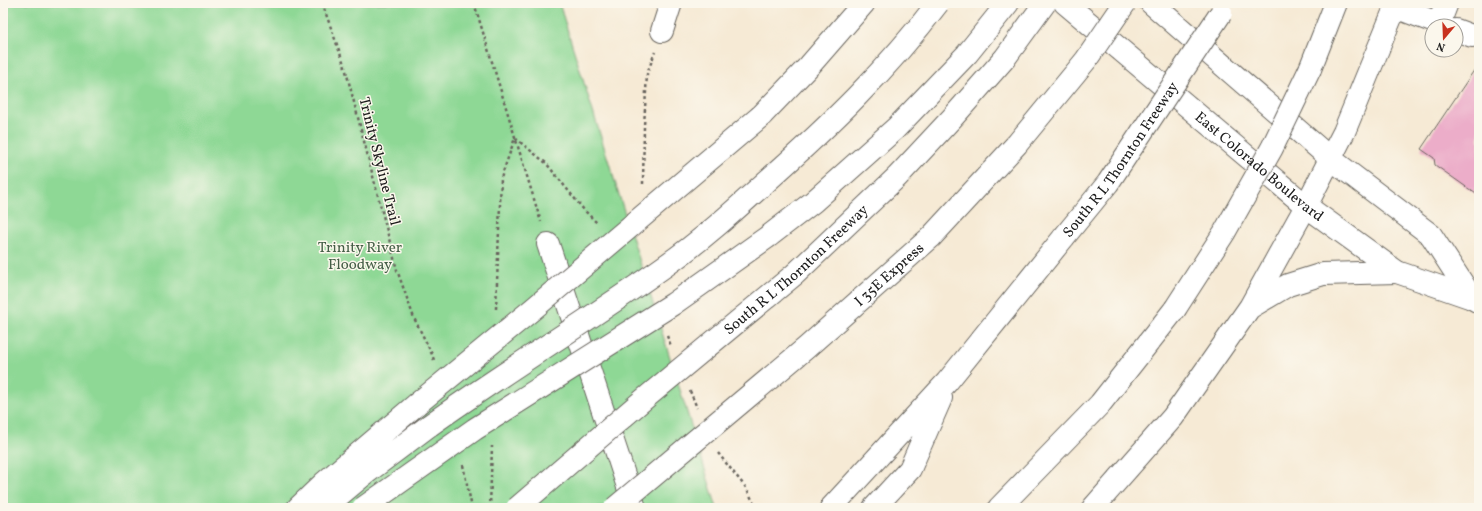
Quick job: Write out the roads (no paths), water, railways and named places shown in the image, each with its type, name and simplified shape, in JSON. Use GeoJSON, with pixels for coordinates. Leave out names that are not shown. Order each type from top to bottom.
{"type":"FeatureCollection","features":[{"type":"Feature","properties":{"kind":"main road"},"geometry":{"type":"LineString","coordinates":[[662,30],[672,3]]}},
{"type":"Feature","properties":{"kind":"main road"},"geometry":{"type":"LineString","coordinates":[[298,508],[324,483],[405,414],[533,309],[761,116],[810,65],[864,3]]}},
{"type":"Feature","properties":{"kind":"main road"},"geometry":{"type":"LineString","coordinates":[[324,508],[362,477],[480,389],[665,266],[717,226],[811,142],[853,100],[886,66],[938,3]]}},
{"type":"Feature","properties":{"kind":"main road"},"geometry":{"type":"LineString","coordinates":[[363,508],[475,429],[673,304],[769,236],[813,202],[896,128],[967,54],[1008,3]]}},
{"type":"Feature","properties":{"kind":"main road","name":"South R L Thornton Freeway"},"geometry":{"type":"LineString","coordinates":[[517,508],[649,395],[795,274],[891,182],[953,118],[1006,58],[1045,3]]}},
{"type":"Feature","properties":{"kind":"main road","name":"East Colorado Boulevard"},"geometry":{"type":"LineString","coordinates":[[1065,3],[1306,206],[1398,272],[1476,300]]}},
{"type":"Feature","properties":{"kind":"main road","name":"I 35E Express"},"geometry":{"type":"LineString","coordinates":[[615,508],[806,348],[931,237],[1017,144],[1086,60],[1125,3]]}},
{"type":"Feature","properties":{"kind":"main road","name":"East Colorado Boulevard"},"geometry":{"type":"LineString","coordinates":[[1151,3],[1331,159],[1431,235],[1476,300]]}},
{"type":"Feature","properties":{"kind":"main road"},"geometry":{"type":"LineString","coordinates":[[999,508],[1100,404],[1175,309],[1224,233],[1272,148],[1310,69],[1336,3]]}},
{"type":"Feature","properties":{"kind":"main road"},"geometry":{"type":"LineString","coordinates":[[1447,3],[1450,18]]}},
{"type":"Feature","properties":{"kind":"main road"},"geometry":{"type":"LineString","coordinates":[[1093,508],[1173,417],[1250,307],[1331,159],[1366,81],[1396,5],[1427,18]]}},
{"type":"Feature","properties":{"kind":"main road","name":"South R L Thornton Freeway"},"geometry":{"type":"LineString","coordinates":[[831,508],[947,382],[1108,183],[1223,8]]}},
{"type":"Feature","properties":{"kind":"main road"},"geometry":{"type":"LineString","coordinates":[[548,244],[635,508]]}},
{"type":"Feature","properties":{"kind":"main road"},"geometry":{"type":"LineString","coordinates":[[1250,307],[1288,285],[1323,274],[1398,272]]}},
{"type":"Feature","properties":{"kind":"main road"},"geometry":{"type":"LineString","coordinates":[[879,502],[910,469],[947,382]]}},
{"type":"Feature","properties":{"kind":"park label","name":"Trinity River Floodway"},"geometry":{"type":"Point","coordinates":[360,256]}}]}
